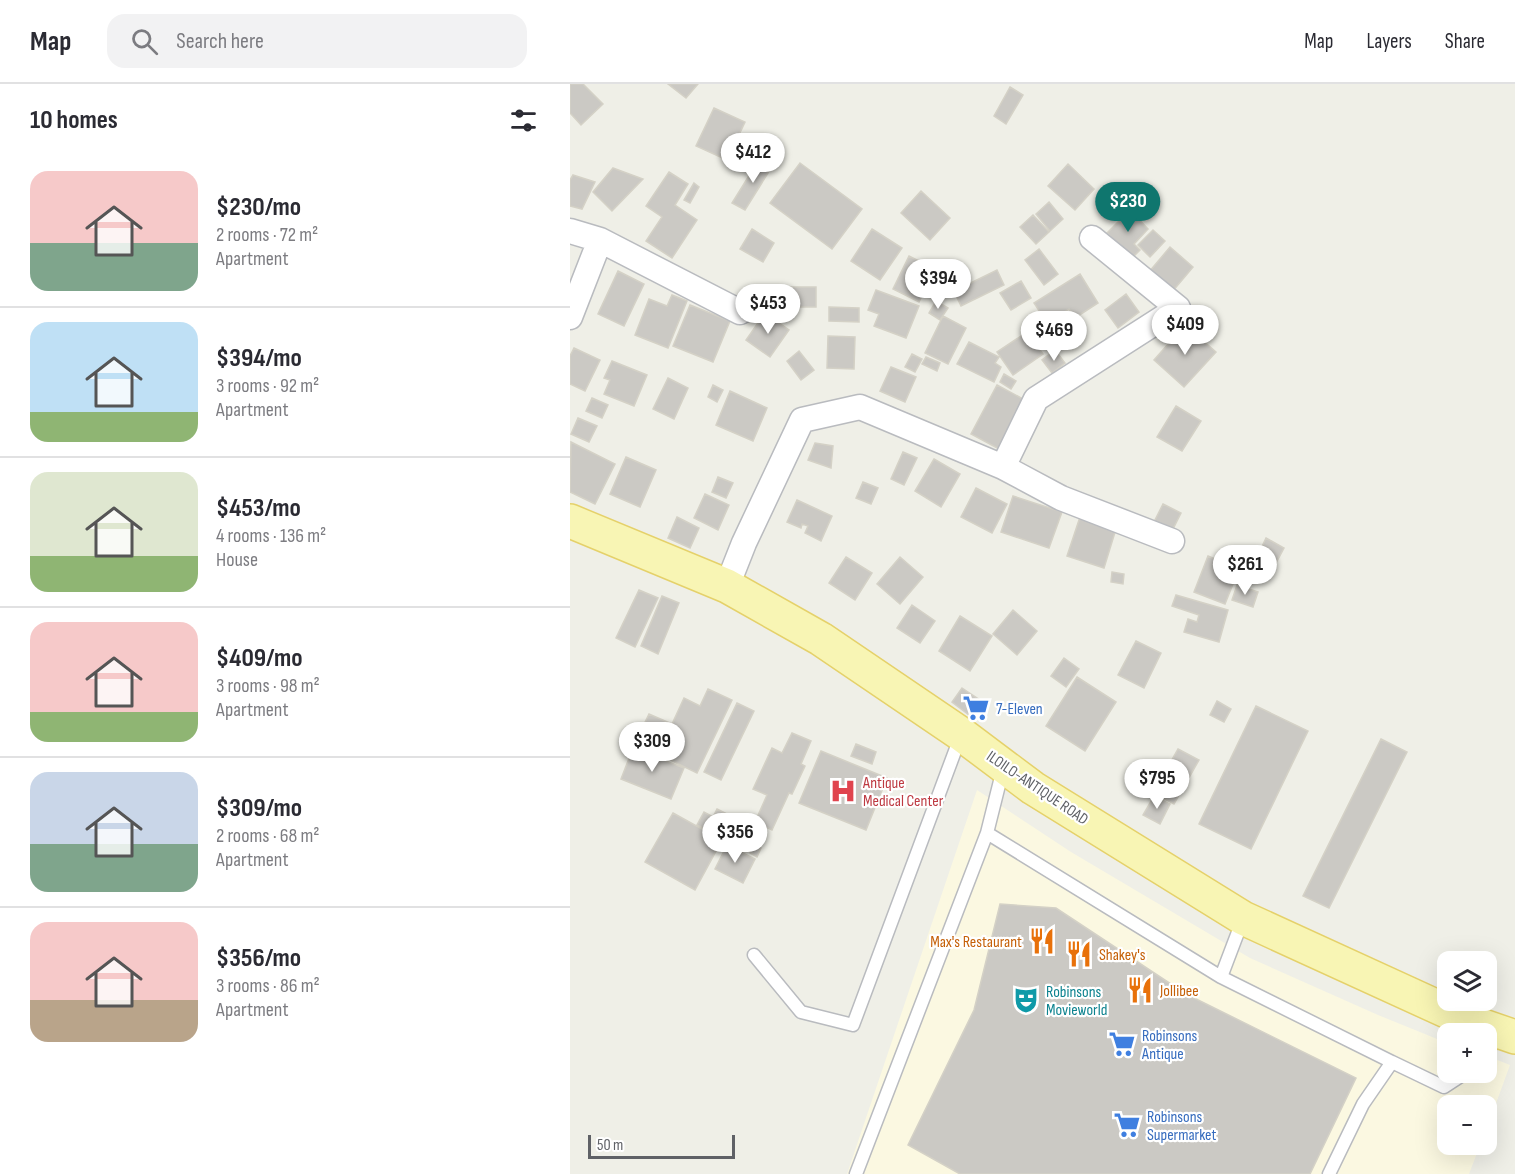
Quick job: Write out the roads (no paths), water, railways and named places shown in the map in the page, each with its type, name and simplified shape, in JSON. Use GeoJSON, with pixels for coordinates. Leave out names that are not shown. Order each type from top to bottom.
{"type":"FeatureCollection","features":[{"type":"Feature","properties":{"kind":"main road","name":"ILOILO-ANTIQUE ROAD"},"geometry":{"type":"LineString","coordinates":[[570,521],[727,586],[821,639],[962,734],[1033,788],[1243,918],[1466,1020],[1501,1041]]}},
{"type":"Feature","properties":{"kind":"street"},"geometry":{"type":"LineString","coordinates":[[570,231],[600,240],[740,312]]}},
{"type":"Feature","properties":{"kind":"street"},"geometry":{"type":"LineString","coordinates":[[1003,467],[1036,399],[1178,308],[1092,238]]}},
{"type":"Feature","properties":{"kind":"street"},"geometry":{"type":"LineString","coordinates":[[570,317],[600,240]]}},
{"type":"Feature","properties":{"kind":"street"},"geometry":{"type":"LineString","coordinates":[[727,586],[744,543],[802,420],[860,407],[1003,467],[1061,498],[1172,541]]}},
{"type":"Feature","properties":{"kind":"lane"},"geometry":{"type":"LineString","coordinates":[[754,955],[801,1012],[853,1025],[962,734]]}},
{"type":"Feature","properties":{"kind":"lane"},"geometry":{"type":"LineString","coordinates":[[856,1174],[987,833],[1004,765]]}},
{"type":"Feature","properties":{"kind":"lane"},"geometry":{"type":"LineString","coordinates":[[987,833],[1221,977],[1444,1087],[1450,1083]]}},
{"type":"Feature","properties":{"kind":"lane"},"geometry":{"type":"LineString","coordinates":[[1221,977],[1243,918]]}},
{"type":"Feature","properties":{"kind":"lane"},"geometry":{"type":"LineString","coordinates":[[1329,1174],[1363,1104],[1392,1062]]}},
{"type":"Feature","properties":{"kind":"place","name":"7-Eleven"},"geometry":{"type":"Point","coordinates":[976,708]}},
{"type":"Feature","properties":{"kind":"place","name":"Antique Medical Center"},"geometry":{"type":"Point","coordinates":[843,791]}},
{"type":"Feature","properties":{"kind":"place","name":"Max's Restaurant"},"geometry":{"type":"Point","coordinates":[1042,941]}},
{"type":"Feature","properties":{"kind":"place","name":"Shakey's"},"geometry":{"type":"Point","coordinates":[1079,954]}},
{"type":"Feature","properties":{"kind":"place","name":"Jollibee"},"geometry":{"type":"Point","coordinates":[1140,990]}},
{"type":"Feature","properties":{"kind":"place","name":"Robinsons Movieworld"},"geometry":{"type":"Point","coordinates":[1026,1000]}},
{"type":"Feature","properties":{"kind":"place","name":"Robinsons Antique"},"geometry":{"type":"Point","coordinates":[1122,1044]}},
{"type":"Feature","properties":{"kind":"place","name":"Robinsons Supermarket"},"geometry":{"type":"Point","coordinates":[1127,1125]}}]}
